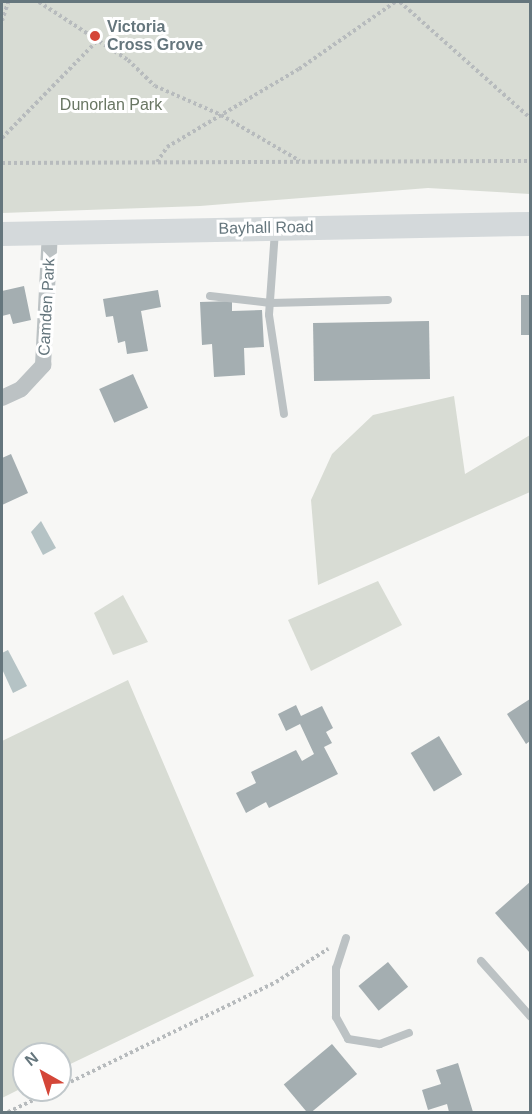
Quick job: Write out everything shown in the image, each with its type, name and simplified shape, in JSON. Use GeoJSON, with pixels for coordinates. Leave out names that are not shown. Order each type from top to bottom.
{"type":"FeatureCollection","features":[{"type":"Feature","properties":{"kind":"street","name":"Bayhall Road"},"geometry":{"type":"LineString","coordinates":[[2,234],[50,231],[531,224]]}},
{"type":"Feature","properties":{"kind":"street","name":"Camden Park"},"geometry":{"type":"LineString","coordinates":[[2,398],[21,389],[43,365],[50,231]]}},
{"type":"Feature","properties":{"kind":"lane"},"geometry":{"type":"LineString","coordinates":[[275,228],[270,303],[284,414]]}},
{"type":"Feature","properties":{"kind":"lane"},"geometry":{"type":"LineString","coordinates":[[210,296],[270,303],[388,300]]}},
{"type":"Feature","properties":{"kind":"lane"},"geometry":{"type":"LineString","coordinates":[[346,938],[336,968],[336,1017],[348,1039],[380,1044],[409,1033]]}},
{"type":"Feature","properties":{"kind":"lane"},"geometry":{"type":"LineString","coordinates":[[481,961],[531,1016]]}},
{"type":"Feature","properties":{"kind":"path"},"geometry":{"type":"LineString","coordinates":[[2,21],[8,2]]}},
{"type":"Feature","properties":{"kind":"path"},"geometry":{"type":"LineString","coordinates":[[39,2],[99,39],[155,86],[221,115],[301,162]]}},
{"type":"Feature","properties":{"kind":"path"},"geometry":{"type":"LineString","coordinates":[[157,163],[167,147],[221,115],[395,2]]}},
{"type":"Feature","properties":{"kind":"path"},"geometry":{"type":"LineString","coordinates":[[400,2],[531,118]]}},
{"type":"Feature","properties":{"kind":"path"},"geometry":{"type":"LineString","coordinates":[[2,138],[99,39]]}},
{"type":"Feature","properties":{"kind":"path"},"geometry":{"type":"LineString","coordinates":[[2,163],[531,161]]}},
{"type":"Feature","properties":{"kind":"path"},"geometry":{"type":"LineString","coordinates":[[72,1081],[276,982],[346,938]]}},
{"type":"Feature","properties":{"kind":"path"},"geometry":{"type":"LineString","coordinates":[[8,1113],[30,1102]]}},
{"type":"Feature","properties":{"kind":"green space","name":"Dunorlan Park"},"geometry":{"type":"Polygon","coordinates":[[[2,2],[530,2],[530,194],[428,188],[200,206],[2,213],[2,2]]]}},
{"type":"Feature","properties":{"kind":"green space"},"geometry":{"type":"Polygon","coordinates":[[[454,396],[465,474],[530,435],[530,492],[318,585],[311,500],[332,454],[373,415],[454,396]]]}},
{"type":"Feature","properties":{"kind":"green space"},"geometry":{"type":"Polygon","coordinates":[[[378,581],[402,625],[311,671],[288,620],[378,581]]]}},
{"type":"Feature","properties":{"kind":"green space"},"geometry":{"type":"Polygon","coordinates":[[[123,595],[148,642],[113,655],[94,613],[123,595]]]}},
{"type":"Feature","properties":{"kind":"green space"},"geometry":{"type":"Polygon","coordinates":[[[128,680],[254,976],[72,1063],[72,1042],[12,1042],[12,1093],[2,1098],[2,741],[128,680]]]}},
{"type":"Feature","properties":{"kind":"shaded area"},"geometry":{"type":"Polygon","coordinates":[[[41,521],[56,548],[43,555],[31,532],[41,521]]]}},
{"type":"Feature","properties":{"kind":"shaded area"},"geometry":{"type":"Polygon","coordinates":[[[8,650],[27,686],[13,693],[2,669],[2,653],[8,650]]]}},
{"type":"Feature","properties":{"kind":"building"},"geometry":{"type":"Polygon","coordinates":[[[24,286],[31,320],[13,324],[10,314],[2,316],[2,291],[24,286]]]}},
{"type":"Feature","properties":{"kind":"building"},"geometry":{"type":"Polygon","coordinates":[[[158,290],[161,307],[141,311],[148,351],[127,354],[125,341],[118,343],[113,316],[106,317],[103,299],[158,290]]]}},
{"type":"Feature","properties":{"kind":"building"},"geometry":{"type":"Polygon","coordinates":[[[521,295],[530,295],[530,335],[521,335],[521,295]]]}},
{"type":"Feature","properties":{"kind":"building"},"geometry":{"type":"Polygon","coordinates":[[[232,301],[232,311],[262,310],[264,347],[244,348],[245,375],[214,377],[212,344],[202,345],[200,302],[232,301]]]}},
{"type":"Feature","properties":{"kind":"building"},"geometry":{"type":"Polygon","coordinates":[[[429,321],[430,379],[314,381],[313,323],[429,321]]]}},
{"type":"Feature","properties":{"kind":"building"},"geometry":{"type":"Polygon","coordinates":[[[133,374],[148,408],[114,423],[99,389],[133,374]]]}},
{"type":"Feature","properties":{"kind":"building"},"geometry":{"type":"Polygon","coordinates":[[[11,454],[28,493],[2,505],[2,458],[11,454]]]}},
{"type":"Feature","properties":{"kind":"building"},"geometry":{"type":"Polygon","coordinates":[[[530,699],[530,741],[526,744],[507,714],[530,699]]]}},
{"type":"Feature","properties":{"kind":"building"},"geometry":{"type":"Polygon","coordinates":[[[296,705],[301,716],[322,706],[333,728],[326,732],[332,743],[324,747],[338,774],[269,808],[266,802],[246,813],[236,793],[256,783],[251,772],[296,750],[302,761],[314,754],[300,724],[286,731],[278,714],[296,705]]]}},
{"type":"Feature","properties":{"kind":"building"},"geometry":{"type":"Polygon","coordinates":[[[439,736],[462,775],[434,792],[411,753],[439,736]]]}},
{"type":"Feature","properties":{"kind":"building"},"geometry":{"type":"Polygon","coordinates":[[[530,882],[530,953],[495,913],[530,882]]]}},
{"type":"Feature","properties":{"kind":"building"},"geometry":{"type":"Polygon","coordinates":[[[388,962],[408,987],[379,1011],[358,986],[388,962]]]}},
{"type":"Feature","properties":{"kind":"building"},"geometry":{"type":"Polygon","coordinates":[[[332,1044],[357,1074],[312,1112],[307,1112],[284,1084],[332,1044]]]}},
{"type":"Feature","properties":{"kind":"building"},"geometry":{"type":"Polygon","coordinates":[[[458,1063],[473,1112],[449,1112],[447,1104],[428,1110],[422,1090],[441,1084],[436,1070],[458,1063]]]}},
{"type":"Feature","properties":{"kind":"place","name":"Victoria Cross Grove"},"geometry":{"type":"Point","coordinates":[95,36]}}]}
